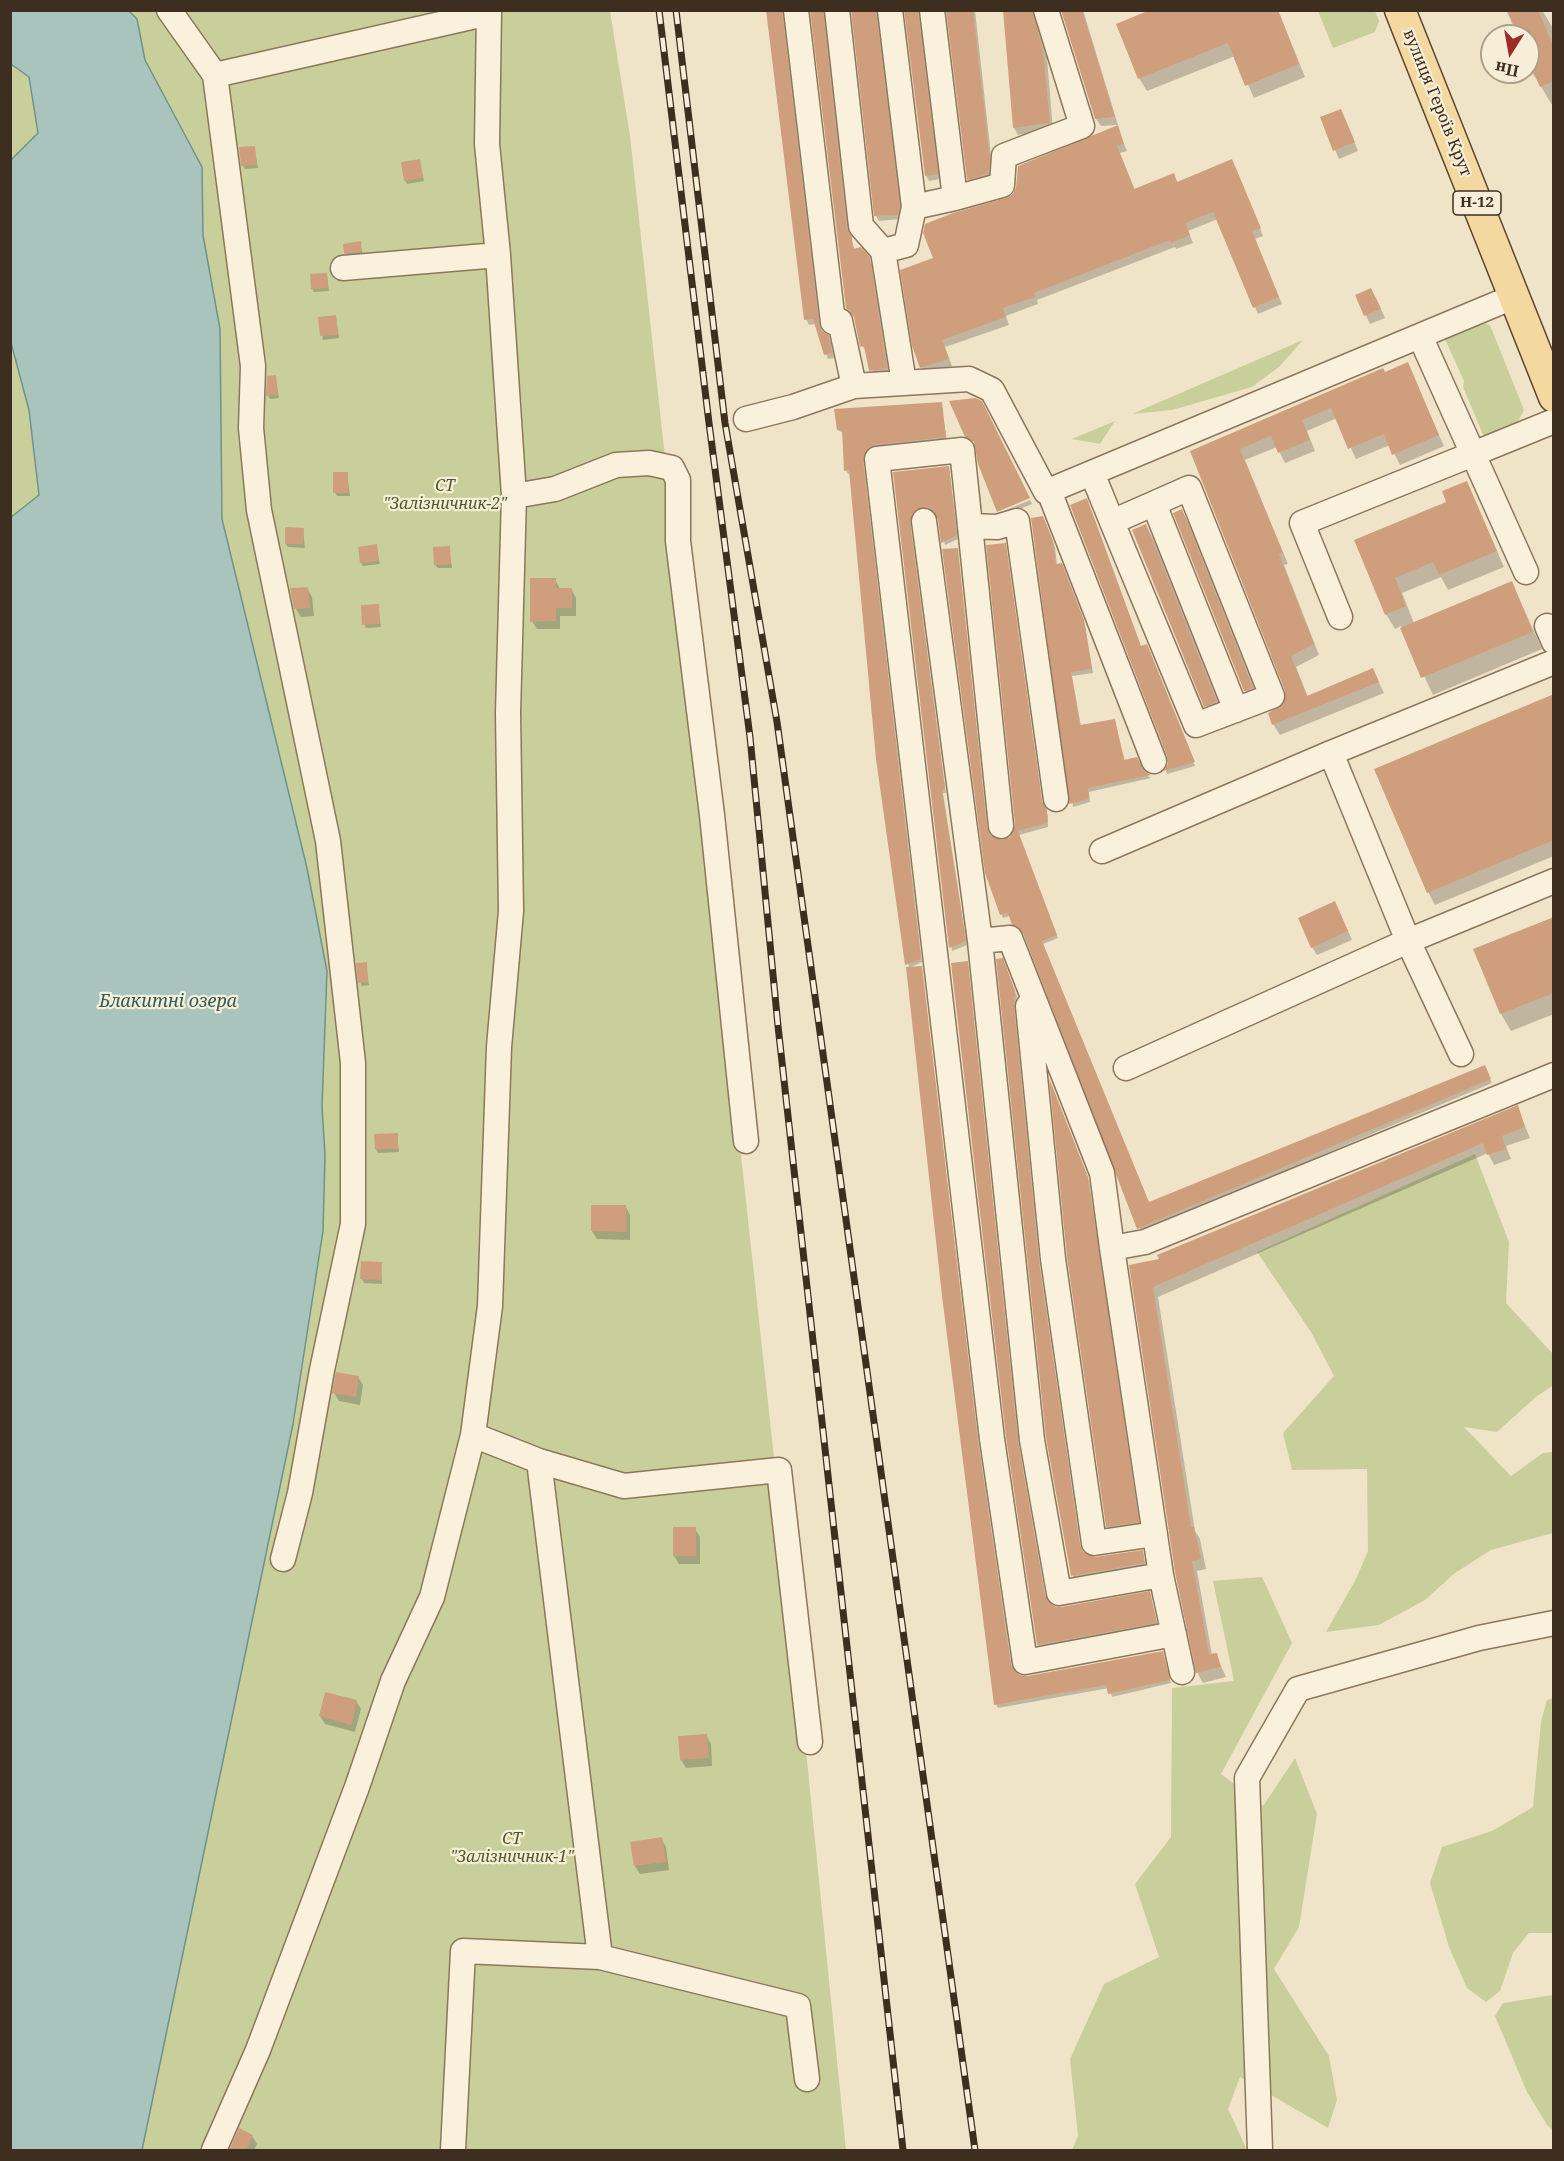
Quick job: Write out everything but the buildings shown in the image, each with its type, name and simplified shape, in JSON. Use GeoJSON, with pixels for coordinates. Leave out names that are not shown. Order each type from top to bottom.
{"type":"FeatureCollection","features":[{"type":"Feature","properties":{"kind":"main road","name":"вулиця Героїв Крут"},"geometry":{"type":"LineString","coordinates":[[1400,10],[1554,397]]}},
{"type":"Feature","properties":{"kind":"street"},"geometry":{"type":"LineString","coordinates":[[169,10],[215,75],[253,366],[251,428],[260,510],[328,841],[353,1064],[353,1224],[322,1370],[300,1493],[283,1559]]}},
{"type":"Feature","properties":{"kind":"street"},"geometry":{"type":"LineString","coordinates":[[796,10],[833,322],[840,321],[854,386]]}},
{"type":"Feature","properties":{"kind":"street"},"geometry":{"type":"LineString","coordinates":[[837,10],[861,226],[883,250],[904,383]]}},
{"type":"Feature","properties":{"kind":"street"},"geometry":{"type":"LineString","coordinates":[[883,250],[906,245],[914,207],[890,10]]}},
{"type":"Feature","properties":{"kind":"street"},"geometry":{"type":"LineString","coordinates":[[932,10],[955,198]]}},
{"type":"Feature","properties":{"kind":"street"},"geometry":{"type":"LineString","coordinates":[[914,207],[1002,185],[1004,156],[1082,126],[1046,10]]}},
{"type":"Feature","properties":{"kind":"street"},"geometry":{"type":"LineString","coordinates":[[214,2151],[258,2050],[357,1787],[393,1682],[432,1597],[473,1435],[489,1306],[499,1047],[511,911],[508,713],[514,496],[498,255],[487,144],[489,12],[215,75]]}},
{"type":"Feature","properties":{"kind":"street"},"geometry":{"type":"LineString","coordinates":[[344,268],[498,255]]}},
{"type":"Feature","properties":{"kind":"street"},"geometry":{"type":"LineString","coordinates":[[970,526],[997,527],[1017,521],[1048,492],[1513,297]]}},
{"type":"Feature","properties":{"kind":"street"},"geometry":{"type":"LineString","coordinates":[[1420,336],[1526,572]]}},
{"type":"Feature","properties":{"kind":"street"},"geometry":{"type":"LineString","coordinates":[[746,419],[793,407],[854,386],[969,379],[992,390],[1048,492],[1154,761]]}},
{"type":"Feature","properties":{"kind":"street"},"geometry":{"type":"LineString","coordinates":[[1340,617],[1302,523],[1554,421]]}},
{"type":"Feature","properties":{"kind":"street"},"geometry":{"type":"LineString","coordinates":[[1001,826],[962,450],[878,459],[992,1439],[1025,1662],[1174,1634]]}},
{"type":"Feature","properties":{"kind":"street"},"geometry":{"type":"LineString","coordinates":[[514,496],[555,489],[616,465],[649,463],[672,468],[678,480],[678,541],[712,815],[746,1142]]}},
{"type":"Feature","properties":{"kind":"street"},"geometry":{"type":"LineString","coordinates":[[1092,473],[1112,522],[1196,725],[1272,696],[1190,488],[1112,522]]}},
{"type":"Feature","properties":{"kind":"street"},"geometry":{"type":"LineString","coordinates":[[1154,504],[1236,710]]}},
{"type":"Feature","properties":{"kind":"street"},"geometry":{"type":"LineString","coordinates":[[924,521],[980,941],[1032,1440],[1059,1593],[1161,1575]]}},
{"type":"Feature","properties":{"kind":"street"},"geometry":{"type":"LineString","coordinates":[[1017,521],[1056,799]]}},
{"type":"Feature","properties":{"kind":"street"},"geometry":{"type":"LineString","coordinates":[[1102,851],[1331,753],[1554,662]]}},
{"type":"Feature","properties":{"kind":"street"},"geometry":{"type":"LineString","coordinates":[[1331,753],[1408,941],[1461,1054]]}},
{"type":"Feature","properties":{"kind":"street"},"geometry":{"type":"LineString","coordinates":[[1126,1068],[1408,941],[1554,881]]}},
{"type":"Feature","properties":{"kind":"street"},"geometry":{"type":"LineString","coordinates":[[980,941],[1010,938],[1102,1173],[1161,1575],[1182,1672]]}},
{"type":"Feature","properties":{"kind":"street"},"geometry":{"type":"LineString","coordinates":[[1024,977],[1053,1259],[1094,1544],[1155,1534]]}},
{"type":"Feature","properties":{"kind":"street"},"geometry":{"type":"LineString","coordinates":[[1112,1248],[1145,1242],[1554,1075]]}},
{"type":"Feature","properties":{"kind":"street"},"geometry":{"type":"LineString","coordinates":[[473,1435],[539,1461],[624,1486],[779,1470],[810,1742]]}},
{"type":"Feature","properties":{"kind":"street"},"geometry":{"type":"LineString","coordinates":[[539,1461],[600,1957]]}},
{"type":"Feature","properties":{"kind":"street"},"geometry":{"type":"LineString","coordinates":[[1260,2151],[1248,1778],[1298,1689],[1479,1638],[1554,1623]]}},
{"type":"Feature","properties":{"kind":"street"},"geometry":{"type":"LineString","coordinates":[[453,2151],[463,1951],[600,1957],[798,2006],[807,2079]]}},
{"type":"Feature","properties":{"kind":"green space"},"geometry":{"type":"Polygon","coordinates":[[[129,11],[610,11],[630,136],[808,1770],[846,2150],[142,2150],[293,1424],[323,1231],[325,1155],[322,1107],[327,971],[307,868],[222,519],[220,329],[203,235],[202,167],[144,60],[137,19],[129,11]]]}},
{"type":"Feature","properties":{"kind":"green space"},"geometry":{"type":"Polygon","coordinates":[[[1318,11],[1375,11],[1379,21],[1375,32],[1333,48],[1318,11]]]}},
{"type":"Feature","properties":{"kind":"green space"},"geometry":{"type":"Polygon","coordinates":[[[11,64],[29,77],[38,133],[11,160],[11,64]]]}},
{"type":"Feature","properties":{"kind":"green space"},"geometry":{"type":"Polygon","coordinates":[[[1475,320],[1490,325],[1524,410],[1517,423],[1484,437],[1463,387],[1464,381],[1443,335],[1475,320]]]}},
{"type":"Feature","properties":{"kind":"green space"},"geometry":{"type":"Polygon","coordinates":[[[10,339],[29,410],[39,495],[11,518],[10,339]]]}},
{"type":"Feature","properties":{"kind":"green space"},"geometry":{"type":"Polygon","coordinates":[[[1303,340],[1279,367],[1252,387],[1172,410],[1132,414],[1303,340]]]}},
{"type":"Feature","properties":{"kind":"green space"},"geometry":{"type":"Polygon","coordinates":[[[1115,421],[1100,444],[1072,439],[1115,421]]]}},
{"type":"Feature","properties":{"kind":"green space"},"geometry":{"type":"Polygon","coordinates":[[[1475,1154],[1509,1242],[1506,1303],[1553,1354],[1554,1385],[1537,1396],[1497,1432],[1464,1427],[1511,1476],[1543,1453],[1553,1452],[1553,1533],[1491,1550],[1455,1573],[1425,1600],[1379,1625],[1326,1632],[1356,1579],[1368,1551],[1367,1469],[1292,1470],[1283,1433],[1334,1376],[1311,1332],[1257,1252],[1475,1154]]]}},
{"type":"Feature","properties":{"kind":"green space"},"geometry":{"type":"Polygon","coordinates":[[[1262,1577],[1292,1643],[1221,1774],[1263,1806],[1295,1758],[1317,1814],[1299,1927],[1274,1969],[1329,2056],[1337,2100],[1328,2128],[1240,2077],[1228,2109],[1247,2150],[1072,2150],[1078,2136],[1070,2059],[1104,1984],[1159,1957],[1135,1884],[1171,1837],[1172,1688],[1234,1681],[1213,1581],[1262,1577]]]}},
{"type":"Feature","properties":{"kind":"green space"},"geometry":{"type":"Polygon","coordinates":[[[1553,1698],[1553,1933],[1529,1933],[1513,1953],[1500,1991],[1486,2002],[1467,1988],[1449,1947],[1430,1883],[1442,1847],[1492,1831],[1533,1807],[1541,1722],[1547,1700],[1553,1698]]]}},
{"type":"Feature","properties":{"kind":"green space"},"geometry":{"type":"Polygon","coordinates":[[[1554,1995],[1553,2130],[1547,2125],[1527,2092],[1495,2016],[1503,2003],[1554,1995]]]}},
{"type":"Feature","properties":{"kind":"water","name":"Блакитні озера"},"geometry":{"type":"Polygon","coordinates":[[[11,10],[129,11],[137,19],[145,60],[202,167],[203,235],[220,329],[222,519],[307,868],[327,971],[322,1107],[325,1155],[323,1231],[293,1424],[142,2150],[11,2150],[10,518],[39,495],[29,410],[10,339],[11,160],[38,133],[29,77],[11,64],[11,10]]]}},
{"type":"Feature","properties":{"kind":"railway"},"geometry":{"type":"LineString","coordinates":[[659,10],[750,737],[778,1026],[903,2150]]}},
{"type":"Feature","properties":{"kind":"railway"},"geometry":{"type":"LineString","coordinates":[[676,10],[725,423],[777,722],[975,2150]]}},
{"type":"Feature","properties":{"kind":"park label","name":"СТ \"Залізничник-2\""},"geometry":{"type":"Point","coordinates":[445,495]}},
{"type":"Feature","properties":{"kind":"park label","name":"СТ \"Залізничник-1\""},"geometry":{"type":"Point","coordinates":[512,1848]}}]}
